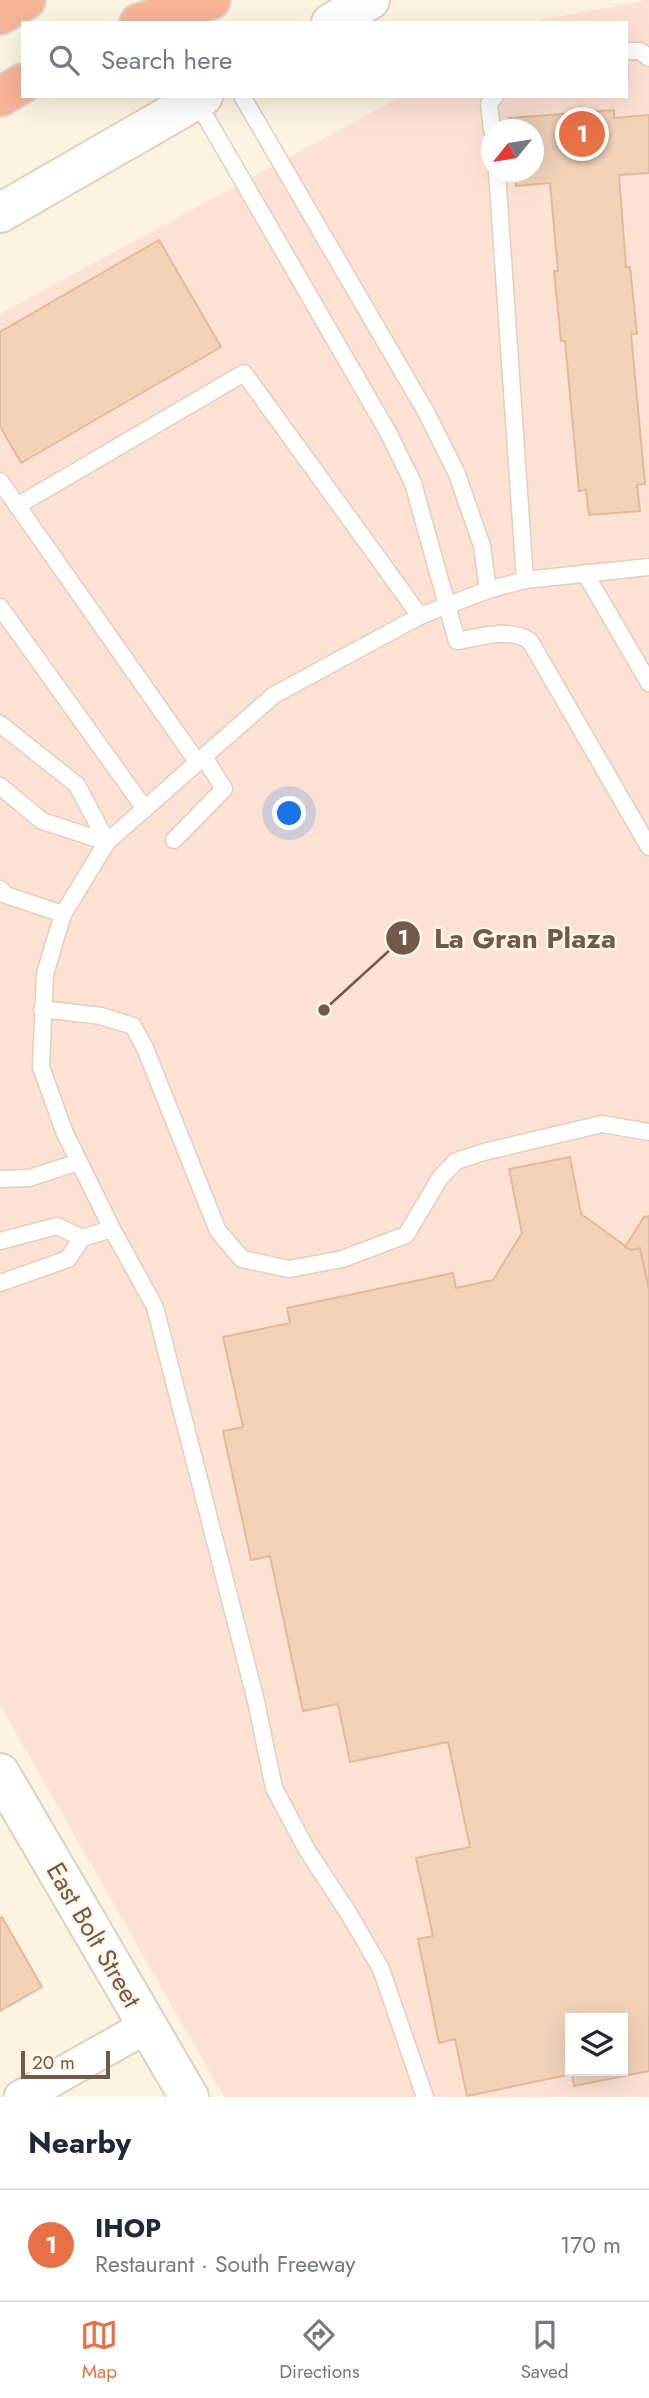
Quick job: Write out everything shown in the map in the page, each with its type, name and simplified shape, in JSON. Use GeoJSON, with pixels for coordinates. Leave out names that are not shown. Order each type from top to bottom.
{"type":"FeatureCollection","features":[{"type":"Feature","properties":{"kind":"highway"},"geometry":{"type":"LineString","coordinates":[[0,15],[26,0]]}},
{"type":"Feature","properties":{"kind":"highway"},"geometry":{"type":"LineString","coordinates":[[130,21],[167,0]]}},
{"type":"Feature","properties":{"kind":"highway"},"geometry":{"type":"LineString","coordinates":[[145,21],[211,0]]}},
{"type":"Feature","properties":{"kind":"highway"},"geometry":{"type":"LineString","coordinates":[[0,97],[21,84]]}},
{"type":"Feature","properties":{"kind":"street"},"geometry":{"type":"LineString","coordinates":[[334,21],[370,0]]}},
{"type":"Feature","properties":{"kind":"street"},"geometry":{"type":"LineString","coordinates":[[0,213],[199,98]]}},
{"type":"Feature","properties":{"kind":"street","name":"East Bolt Street"},"geometry":{"type":"LineString","coordinates":[[0,1773],[189,2097]]}},
{"type":"Feature","properties":{"kind":"street"},"geometry":{"type":"LineString","coordinates":[[21,2097],[147,2026]]}},
{"type":"Feature","properties":{"kind":"lane"},"geometry":{"type":"LineString","coordinates":[[628,51],[640,51],[649,58]]}},
{"type":"Feature","properties":{"kind":"lane"},"geometry":{"type":"LineString","coordinates":[[199,98],[388,432],[413,483],[449,604],[457,641],[508,634],[520,634],[530,641],[649,847]]}},
{"type":"Feature","properties":{"kind":"lane"},"geometry":{"type":"LineString","coordinates":[[243,98],[433,425],[457,474],[482,546],[488,590]]}},
{"type":"Feature","properties":{"kind":"lane"},"geometry":{"type":"LineString","coordinates":[[491,119],[489,104],[494,98]]}},
{"type":"Feature","properties":{"kind":"lane"},"geometry":{"type":"LineString","coordinates":[[498,182],[525,580]]}},
{"type":"Feature","properties":{"kind":"lane"},"geometry":{"type":"LineString","coordinates":[[17,506],[244,373],[421,616]]}},
{"type":"Feature","properties":{"kind":"lane"},"geometry":{"type":"LineString","coordinates":[[0,481],[224,789],[174,840]]}},
{"type":"Feature","properties":{"kind":"lane"},"geometry":{"type":"LineString","coordinates":[[425,2097],[381,1969],[307,1850],[274,1788],[256,1701],[155,1307],[112,1229],[64,1131],[41,1067],[45,974],[63,914],[107,842],[274,695],[421,616],[488,590],[525,580],[649,567]]}},
{"type":"Feature","properties":{"kind":"lane"},"geometry":{"type":"LineString","coordinates":[[585,573],[649,683]]}},
{"type":"Feature","properties":{"kind":"lane"},"geometry":{"type":"LineString","coordinates":[[0,607],[145,809]]}},
{"type":"Feature","properties":{"kind":"lane"},"geometry":{"type":"LineString","coordinates":[[0,724],[77,785],[107,842]]}},
{"type":"Feature","properties":{"kind":"lane"},"geometry":{"type":"LineString","coordinates":[[0,786],[42,821],[107,842]]}},
{"type":"Feature","properties":{"kind":"lane"},"geometry":{"type":"LineString","coordinates":[[0,889],[6,895],[63,914]]}},
{"type":"Feature","properties":{"kind":"lane"},"geometry":{"type":"LineString","coordinates":[[42,1009],[101,1016],[133,1026],[145,1048],[218,1231],[242,1259],[289,1269],[342,1259],[406,1235],[440,1178],[456,1161],[602,1124],[649,1132]]}},
{"type":"Feature","properties":{"kind":"lane"},"geometry":{"type":"LineString","coordinates":[[0,1179],[29,1178],[79,1162]]}},
{"type":"Feature","properties":{"kind":"lane"},"geometry":{"type":"LineString","coordinates":[[0,1241],[57,1226],[82,1238]]}},
{"type":"Feature","properties":{"kind":"lane"},"geometry":{"type":"LineString","coordinates":[[0,1283],[68,1259],[82,1238],[112,1229]]}},
{"type":"Feature","properties":{"kind":"shaded area"},"geometry":{"type":"Polygon","coordinates":[[[649,0],[649,2097],[224,2097],[0,1705],[0,314],[398,98],[628,98],[628,21],[540,21],[649,0]]]}},
{"type":"Feature","properties":{"kind":"building"},"geometry":{"type":"Polygon","coordinates":[[[614,110],[614,118],[649,115],[649,173],[619,175],[626,267],[630,267],[637,334],[631,334],[645,484],[637,485],[640,511],[589,515],[586,490],[579,491],[565,341],[561,341],[554,271],[558,271],[550,183],[516,186],[516,182],[544,182],[544,119],[509,118],[614,110]]]}},
{"type":"Feature","properties":{"kind":"building"},"geometry":{"type":"Polygon","coordinates":[[[159,240],[221,347],[21,463],[0,426],[0,332],[159,240]]]}},
{"type":"Feature","properties":{"kind":"building"},"geometry":{"type":"Polygon","coordinates":[[[570,1157],[581,1214],[631,1250],[640,1248],[649,1289],[649,2071],[628,2075],[628,2013],[565,2013],[565,2075],[467,2096],[455,2039],[439,2043],[418,1939],[433,1936],[416,1858],[470,1847],[448,1742],[350,1762],[338,1704],[303,1711],[270,1556],[251,1560],[223,1431],[243,1427],[223,1337],[290,1323],[287,1308],[453,1273],[456,1288],[493,1280],[522,1233],[509,1169],[570,1157]]]}},
{"type":"Feature","properties":{"kind":"building"},"geometry":{"type":"Polygon","coordinates":[[[649,1216],[649,1289],[640,1248],[631,1250],[625,1247],[644,1217],[649,1216]]]}},
{"type":"Feature","properties":{"kind":"building"},"geometry":{"type":"Polygon","coordinates":[[[2,1917],[42,1987],[0,2011],[0,1918],[2,1917]]]}},
{"type":"Feature","properties":{"kind":"building"},"geometry":{"type":"Polygon","coordinates":[[[572,2076],[624,2076],[574,2086],[572,2076]]]}},
{"type":"Feature","properties":{"kind":"place","name":"IHOP"},"geometry":{"type":"Point","coordinates":[582,134]}},
{"type":"Feature","properties":{"kind":"place","name":"La Gran Plaza"},"geometry":{"type":"Point","coordinates":[324,1010]}}]}
